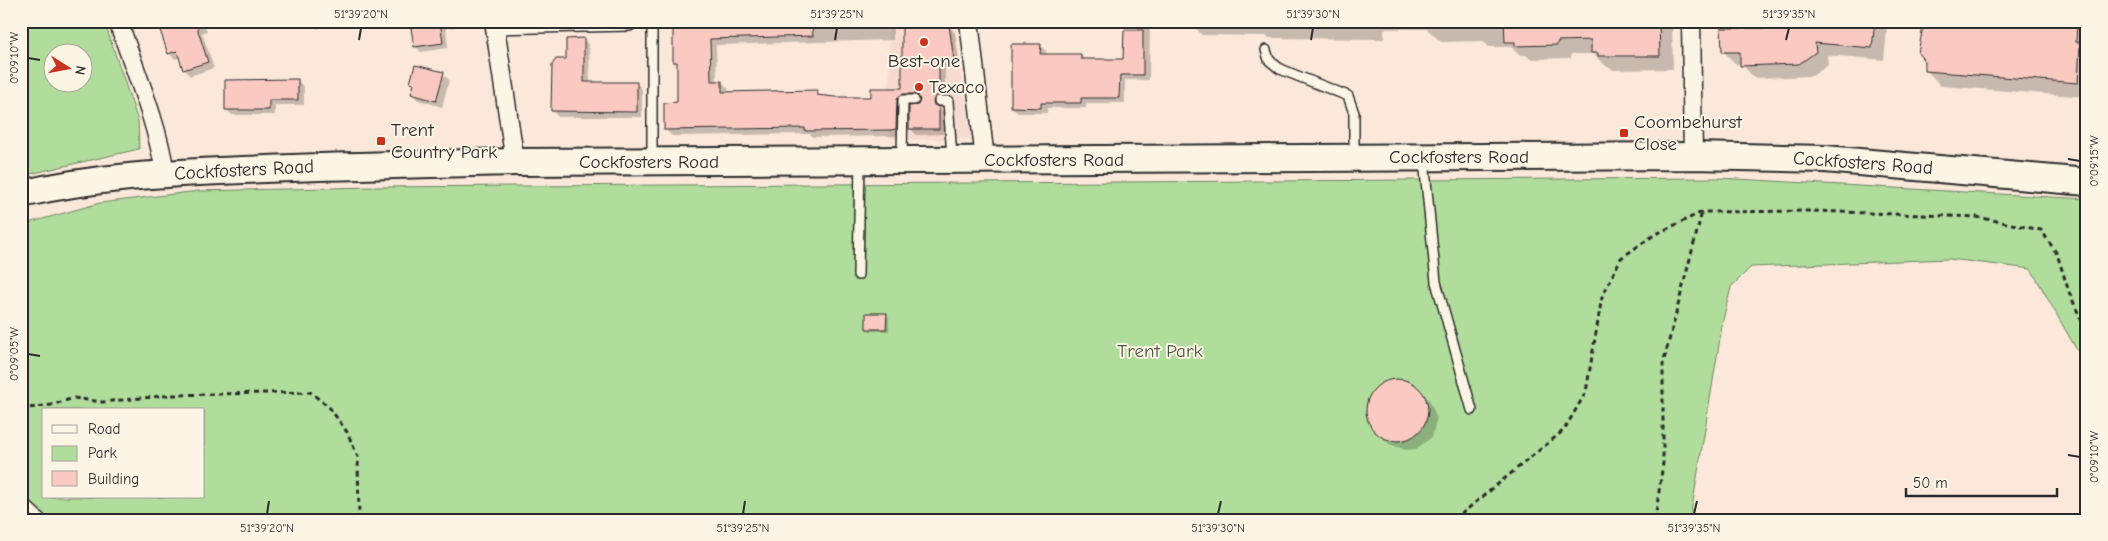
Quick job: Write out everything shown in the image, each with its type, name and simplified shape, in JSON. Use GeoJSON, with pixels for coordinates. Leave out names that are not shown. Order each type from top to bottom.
{"type":"FeatureCollection","features":[{"type":"Feature","properties":{"kind":"main road","name":"Cockfosters Road"},"geometry":{"type":"LineString","coordinates":[[21,194],[103,178],[165,173],[340,165],[515,162],[1693,156],[1825,158],[2087,182]]}},
{"type":"Feature","properties":{"kind":"street"},"geometry":{"type":"LineString","coordinates":[[118,21],[147,106],[165,173]]}},
{"type":"Feature","properties":{"kind":"street"},"geometry":{"type":"LineString","coordinates":[[970,21],[985,160]]}},
{"type":"Feature","properties":{"kind":"street"},"geometry":{"type":"LineString","coordinates":[[1691,21],[1693,156]]}},
{"type":"Feature","properties":{"kind":"street"},"geometry":{"type":"LineString","coordinates":[[494,25],[515,162]]}},
{"type":"Feature","properties":{"kind":"lane"},"geometry":{"type":"LineString","coordinates":[[652,21],[652,162]]}},
{"type":"Feature","properties":{"kind":"lane"},"geometry":{"type":"LineString","coordinates":[[494,25],[630,26]]}},
{"type":"Feature","properties":{"kind":"lane"},"geometry":{"type":"LineString","coordinates":[[1266,50],[1268,60],[1280,69],[1348,96],[1354,113],[1354,158]]}},
{"type":"Feature","properties":{"kind":"lane"},"geometry":{"type":"LineString","coordinates":[[902,160],[903,100],[914,100]]}},
{"type":"Feature","properties":{"kind":"lane"},"geometry":{"type":"LineString","coordinates":[[939,101],[948,102],[952,160]]}},
{"type":"Feature","properties":{"kind":"lane"},"geometry":{"type":"LineString","coordinates":[[1424,158],[1436,282],[1472,410]]}},
{"type":"Feature","properties":{"kind":"lane"},"geometry":{"type":"LineString","coordinates":[[858,275],[860,161]]}},
{"type":"Feature","properties":{"kind":"lane"},"geometry":{"type":"LineString","coordinates":[[21,500],[42,520]]}},
{"type":"Feature","properties":{"kind":"path"},"geometry":{"type":"LineString","coordinates":[[1454,520],[1564,430],[1586,392],[1602,297],[1620,258],[1654,234],[1702,212],[1813,211],[1977,217],[2041,230],[2057,254],[2069,292],[2087,333]]}},
{"type":"Feature","properties":{"kind":"path"},"geometry":{"type":"LineString","coordinates":[[1655,520],[1662,463],[1663,364],[1702,212]]}},
{"type":"Feature","properties":{"kind":"path"},"geometry":{"type":"LineString","coordinates":[[21,409],[51,405],[74,398],[102,402],[172,395],[310,392],[329,407],[348,432],[358,457],[359,520]]}},
{"type":"Feature","properties":{"kind":"shaded area"},"geometry":{"type":"Polygon","coordinates":[[[889,21],[953,21],[971,139],[890,139],[889,21]]]}},
{"type":"Feature","properties":{"kind":"green space"},"geometry":{"type":"Polygon","coordinates":[[[21,21],[104,21],[138,121],[139,149],[21,176],[21,21]]]}},
{"type":"Feature","properties":{"kind":"green space","name":"Trent Park"},"geometry":{"type":"Polygon","coordinates":[[[1719,178],[2087,199],[2087,368],[2031,269],[1950,259],[1751,267],[1731,287],[1723,320],[1690,520],[21,520],[21,225],[100,203],[198,191],[373,187],[1719,178]]]}},
{"type":"Feature","properties":{"kind":"building"},"geometry":{"type":"Polygon","coordinates":[[[176,21],[195,21],[208,62],[183,70],[177,51],[168,54],[159,27],[176,21]]]}},
{"type":"Feature","properties":{"kind":"building"},"geometry":{"type":"Polygon","coordinates":[[[410,21],[440,21],[443,43],[414,47],[410,21]]]}},
{"type":"Feature","properties":{"kind":"building"},"geometry":{"type":"Polygon","coordinates":[[[673,21],[812,21],[813,36],[710,39],[711,81],[722,81],[722,92],[817,90],[817,95],[835,97],[871,97],[871,88],[902,88],[902,25],[949,25],[954,61],[939,62],[939,95],[933,101],[934,105],[939,107],[939,129],[909,129],[909,106],[918,105],[920,100],[917,94],[903,94],[897,99],[896,129],[891,130],[805,131],[805,128],[664,130],[664,103],[677,102],[677,62],[673,62],[673,21]]]}},
{"type":"Feature","properties":{"kind":"building"},"geometry":{"type":"Polygon","coordinates":[[[1504,21],[1659,21],[1660,56],[1598,56],[1598,53],[1591,53],[1591,40],[1558,41],[1557,45],[1515,46],[1515,42],[1505,42],[1504,21]]]}},
{"type":"Feature","properties":{"kind":"building"},"geometry":{"type":"Polygon","coordinates":[[[1766,21],[1875,21],[1872,48],[1815,43],[1816,52],[1799,64],[1740,66],[1740,52],[1722,52],[1721,28],[1766,28],[1766,21]]]}},
{"type":"Feature","properties":{"kind":"building"},"geometry":{"type":"Polygon","coordinates":[[[1924,21],[2077,21],[2076,42],[2080,42],[2078,83],[1925,71],[1925,62],[1918,53],[1924,21]]]}},
{"type":"Feature","properties":{"kind":"building"},"geometry":{"type":"Polygon","coordinates":[[[1124,30],[1143,30],[1143,75],[1120,75],[1119,98],[1081,98],[1081,103],[1041,103],[1041,108],[1011,107],[1011,44],[1041,44],[1040,54],[1081,54],[1081,59],[1123,59],[1124,30]]]}},
{"type":"Feature","properties":{"kind":"building"},"geometry":{"type":"Polygon","coordinates":[[[584,38],[584,82],[637,82],[637,112],[551,111],[552,65],[556,59],[566,59],[566,39],[584,38]]]}},
{"type":"Feature","properties":{"kind":"building"},"geometry":{"type":"Polygon","coordinates":[[[415,65],[444,72],[436,101],[411,94],[414,84],[410,83],[415,65]]]}},
{"type":"Feature","properties":{"kind":"building"},"geometry":{"type":"Polygon","coordinates":[[[298,79],[298,100],[269,100],[269,110],[225,110],[225,80],[298,79]]]}},
{"type":"Feature","properties":{"kind":"building"},"geometry":{"type":"Polygon","coordinates":[[[866,313],[887,313],[886,329],[866,329],[866,313]]]}},
{"type":"Feature","properties":{"kind":"building"},"geometry":{"type":"Polygon","coordinates":[[[1397,379],[1409,381],[1419,388],[1426,398],[1428,410],[1426,422],[1419,432],[1409,439],[1397,441],[1385,439],[1375,432],[1368,422],[1366,410],[1368,398],[1375,388],[1385,381],[1397,379]]]}},
{"type":"Feature","properties":{"kind":"place","name":"Best-one"},"geometry":{"type":"Point","coordinates":[924,42]}},
{"type":"Feature","properties":{"kind":"place","name":"Texaco"},"geometry":{"type":"Point","coordinates":[919,87]}},
{"type":"Feature","properties":{"kind":"place","name":"Coombehurst Close"},"geometry":{"type":"Point","coordinates":[1624,133]}},
{"type":"Feature","properties":{"kind":"place","name":"Trent Country Park"},"geometry":{"type":"Point","coordinates":[381,141]}}]}
